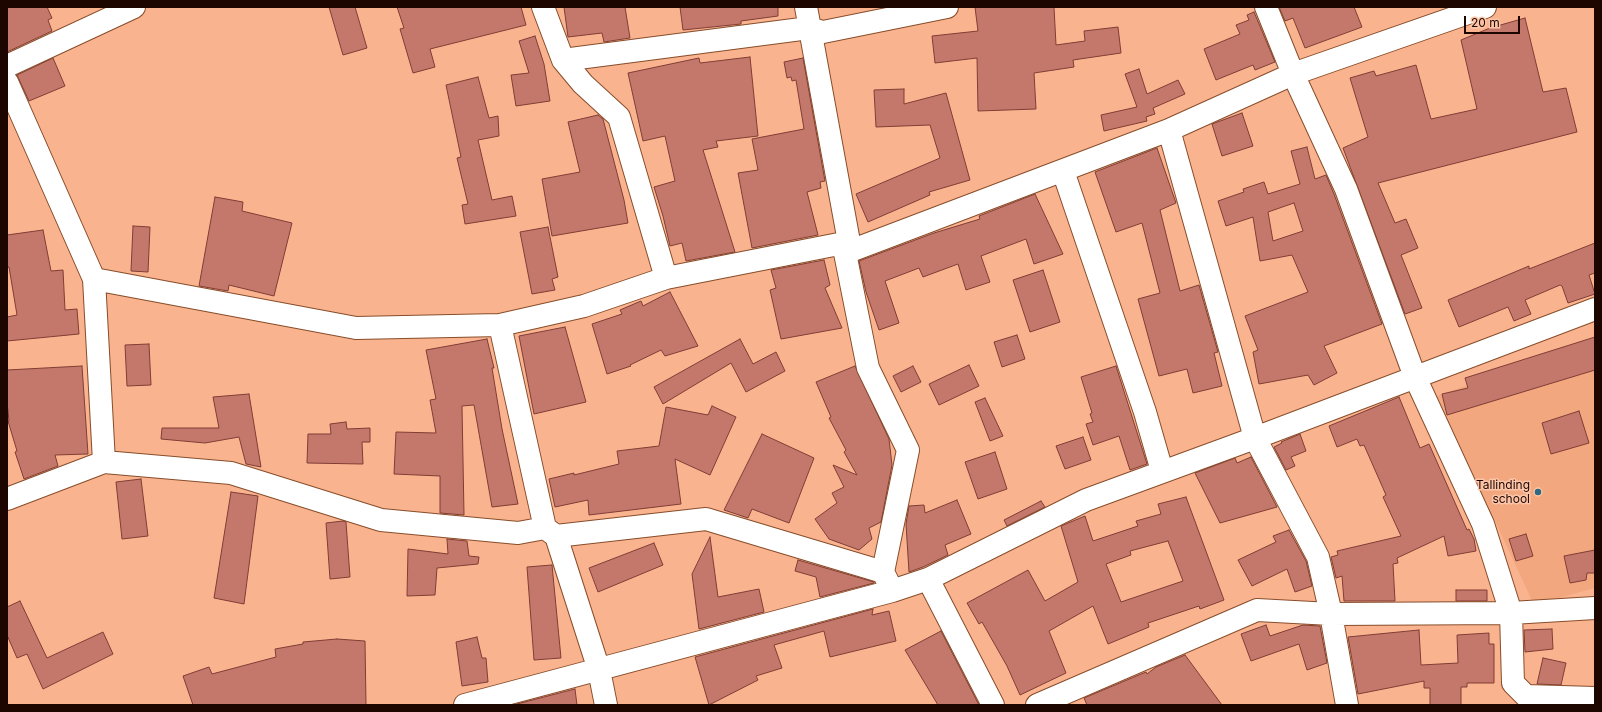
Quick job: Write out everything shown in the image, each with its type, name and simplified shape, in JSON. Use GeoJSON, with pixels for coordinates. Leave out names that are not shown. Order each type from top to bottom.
{"type":"FeatureCollection","features":[{"type":"Feature","properties":{"kind":"street"},"geometry":{"type":"LineString","coordinates":[[7,66],[134,7]]}},
{"type":"Feature","properties":{"kind":"street"},"geometry":{"type":"LineString","coordinates":[[543,7],[563,60],[583,84],[619,117],[666,278]]}},
{"type":"Feature","properties":{"kind":"street"},"geometry":{"type":"LineString","coordinates":[[807,17],[823,32],[947,7]]}},
{"type":"Feature","properties":{"kind":"street"},"geometry":{"type":"LineString","coordinates":[[1266,7],[1293,74],[1346,189],[1415,377],[1484,524],[1511,613],[1513,683],[1526,696],[1595,698]]}},
{"type":"Feature","properties":{"kind":"street"},"geometry":{"type":"LineString","coordinates":[[94,280],[356,328],[500,325],[584,306],[666,278],[847,247],[1063,171],[1169,130],[1293,74],[1485,7]]}},
{"type":"Feature","properties":{"kind":"street"},"geometry":{"type":"LineString","coordinates":[[563,60],[807,17]]}},
{"type":"Feature","properties":{"kind":"street"},"geometry":{"type":"LineString","coordinates":[[807,17],[868,368],[908,450],[888,582]]}},
{"type":"Feature","properties":{"kind":"street"},"geometry":{"type":"LineString","coordinates":[[7,82],[94,280],[104,462]]}},
{"type":"Feature","properties":{"kind":"street"},"geometry":{"type":"LineString","coordinates":[[1169,130],[1255,438],[1318,557],[1331,614],[1347,705]]}},
{"type":"Feature","properties":{"kind":"street"},"geometry":{"type":"LineString","coordinates":[[1063,171],[1145,412],[1162,471]]}},
{"type":"Feature","properties":{"kind":"street"},"geometry":{"type":"LineString","coordinates":[[465,705],[599,670],[888,582],[928,579],[1086,500],[1255,438],[1595,309]]}},
{"type":"Feature","properties":{"kind":"street"},"geometry":{"type":"LineString","coordinates":[[500,325],[550,532],[599,670],[606,705]]}},
{"type":"Feature","properties":{"kind":"street"},"geometry":{"type":"LineString","coordinates":[[7,499],[104,462],[231,473],[381,520],[518,533],[550,532],[706,519],[888,582]]}},
{"type":"Feature","properties":{"kind":"street"},"geometry":{"type":"LineString","coordinates":[[928,579],[993,705]]}},
{"type":"Feature","properties":{"kind":"street"},"geometry":{"type":"LineString","coordinates":[[1037,705],[1257,610],[1331,614],[1511,613],[1595,608]]}},
{"type":"Feature","properties":{"kind":"shaded area","name":"Tallinding school"},"geometry":{"type":"Polygon","coordinates":[[[1595,339],[1595,588],[1534,605],[1437,396],[1595,339]]]}},
{"type":"Feature","properties":{"kind":"building"},"geometry":{"type":"Polygon","coordinates":[[[7,7],[47,7],[52,18],[48,20],[52,31],[7,52],[7,7]]]}},
{"type":"Feature","properties":{"kind":"building"},"geometry":{"type":"Polygon","coordinates":[[[329,7],[355,7],[367,48],[343,55],[329,7]]]}},
{"type":"Feature","properties":{"kind":"building"},"geometry":{"type":"Polygon","coordinates":[[[397,7],[521,7],[526,25],[430,49],[435,67],[413,73],[400,29],[404,28],[397,7]]]}},
{"type":"Feature","properties":{"kind":"building"},"geometry":{"type":"Polygon","coordinates":[[[564,7],[625,7],[630,38],[604,42],[602,33],[568,37],[564,7]]]}},
{"type":"Feature","properties":{"kind":"building"},"geometry":{"type":"Polygon","coordinates":[[[680,7],[778,7],[778,16],[741,21],[741,24],[683,30],[680,7]]]}},
{"type":"Feature","properties":{"kind":"building"},"geometry":{"type":"Polygon","coordinates":[[[975,7],[1054,7],[1056,45],[1085,41],[1084,31],[1118,27],[1121,53],[1073,60],[1074,67],[1034,73],[1036,109],[978,111],[977,58],[935,63],[932,36],[978,31],[975,7]]]}},
{"type":"Feature","properties":{"kind":"building"},"geometry":{"type":"Polygon","coordinates":[[[1279,7],[1354,7],[1362,27],[1305,48],[1293,18],[1285,21],[1279,7]]]}},
{"type":"Feature","properties":{"kind":"building"},"geometry":{"type":"Polygon","coordinates":[[[1254,12],[1275,62],[1255,70],[1253,65],[1216,80],[1204,49],[1240,34],[1236,25],[1249,20],[1247,15],[1254,12]]]}},
{"type":"Feature","properties":{"kind":"building"},"geometry":{"type":"Polygon","coordinates":[[[1525,18],[1543,92],[1566,88],[1577,132],[1378,183],[1395,223],[1406,219],[1418,248],[1401,255],[1422,308],[1405,314],[1343,148],[1368,137],[1350,78],[1374,71],[1376,76],[1416,65],[1431,119],[1477,109],[1461,40],[1490,28],[1525,18]]]}},
{"type":"Feature","properties":{"kind":"building"},"geometry":{"type":"Polygon","coordinates":[[[535,36],[544,64],[550,101],[516,106],[511,75],[529,73],[519,41],[535,36]]]}},
{"type":"Feature","properties":{"kind":"building"},"geometry":{"type":"Polygon","coordinates":[[[750,57],[758,136],[716,141],[718,147],[703,150],[735,252],[686,261],[682,243],[670,246],[654,187],[675,181],[665,136],[643,141],[628,73],[699,58],[700,63],[750,57]]]}},
{"type":"Feature","properties":{"kind":"building"},"geometry":{"type":"Polygon","coordinates":[[[53,58],[65,86],[29,101],[17,75],[53,58]]]}},
{"type":"Feature","properties":{"kind":"building"},"geometry":{"type":"Polygon","coordinates":[[[803,58],[825,181],[820,182],[821,188],[807,192],[818,235],[752,248],[738,173],[758,170],[752,139],[804,129],[796,80],[792,81],[791,77],[787,78],[784,62],[803,58]]]}},
{"type":"Feature","properties":{"kind":"building"},"geometry":{"type":"Polygon","coordinates":[[[1139,69],[1147,94],[1178,80],[1185,94],[1153,108],[1155,114],[1146,117],[1147,121],[1104,131],[1101,115],[1137,107],[1125,74],[1139,69]]]}},
{"type":"Feature","properties":{"kind":"building"},"geometry":{"type":"Polygon","coordinates":[[[478,77],[489,118],[498,116],[499,136],[478,140],[492,200],[512,196],[516,216],[465,224],[462,205],[468,204],[457,158],[461,157],[446,85],[478,77]]]}},
{"type":"Feature","properties":{"kind":"building"},"geometry":{"type":"Polygon","coordinates":[[[904,89],[904,104],[946,93],[970,180],[929,192],[930,195],[868,222],[856,194],[940,158],[930,125],[876,127],[874,90],[904,89]]]}},
{"type":"Feature","properties":{"kind":"building"},"geometry":{"type":"Polygon","coordinates":[[[1242,113],[1253,146],[1222,156],[1212,124],[1242,113]]]}},
{"type":"Feature","properties":{"kind":"building"},"geometry":{"type":"Polygon","coordinates":[[[598,115],[603,119],[624,200],[628,223],[552,236],[542,179],[580,172],[568,122],[598,115]]]}},
{"type":"Feature","properties":{"kind":"building"},"geometry":{"type":"Polygon","coordinates":[[[1307,147],[1315,179],[1326,175],[1382,324],[1324,346],[1337,373],[1314,385],[1308,375],[1259,384],[1253,352],[1258,350],[1245,316],[1308,292],[1292,255],[1260,261],[1253,217],[1226,226],[1218,201],[1244,192],[1243,189],[1264,182],[1268,194],[1300,184],[1291,151],[1307,147]],[[1294,203],[1268,212],[1273,241],[1303,231],[1294,203]]]}},
{"type":"Feature","properties":{"kind":"building"},"geometry":{"type":"Polygon","coordinates":[[[1157,148],[1176,203],[1160,210],[1180,291],[1199,285],[1218,352],[1214,353],[1222,386],[1193,393],[1187,369],[1159,376],[1138,299],[1160,293],[1142,223],[1116,232],[1095,172],[1157,148]]]}},
{"type":"Feature","properties":{"kind":"building"},"geometry":{"type":"Polygon","coordinates":[[[1035,194],[1063,254],[1034,264],[1026,239],[981,256],[990,282],[966,290],[958,264],[923,277],[919,268],[885,281],[899,323],[879,330],[866,292],[859,261],[934,233],[980,219],[979,216],[1035,194]]]}},
{"type":"Feature","properties":{"kind":"building"},"geometry":{"type":"Polygon","coordinates":[[[215,197],[243,202],[242,211],[292,223],[274,296],[229,285],[228,291],[199,286],[215,197]]]}},
{"type":"Feature","properties":{"kind":"building"},"geometry":{"type":"Polygon","coordinates":[[[133,226],[150,227],[148,272],[131,271],[133,226]]]}},
{"type":"Feature","properties":{"kind":"building"},"geometry":{"type":"Polygon","coordinates":[[[548,227],[558,277],[552,279],[555,290],[532,294],[520,232],[548,227]]]}},
{"type":"Feature","properties":{"kind":"building"},"geometry":{"type":"Polygon","coordinates":[[[43,230],[51,271],[63,270],[65,310],[77,309],[79,334],[7,341],[7,317],[17,315],[9,267],[7,267],[7,235],[43,230]]]}},
{"type":"Feature","properties":{"kind":"building"},"geometry":{"type":"Polygon","coordinates":[[[1595,243],[1595,273],[1589,275],[1595,294],[1568,303],[1562,286],[1560,285],[1525,300],[1531,314],[1514,321],[1508,307],[1459,327],[1448,300],[1529,266],[1529,269],[1595,243]]]}},
{"type":"Feature","properties":{"kind":"building"},"geometry":{"type":"Polygon","coordinates":[[[824,260],[830,285],[825,288],[842,328],[781,339],[770,290],[776,288],[771,270],[824,260]]]}},
{"type":"Feature","properties":{"kind":"building"},"geometry":{"type":"Polygon","coordinates":[[[1043,270],[1060,322],[1030,332],[1013,280],[1043,270]]]}},
{"type":"Feature","properties":{"kind":"building"},"geometry":{"type":"Polygon","coordinates":[[[670,292],[698,346],[665,356],[661,350],[630,365],[631,366],[607,374],[592,324],[622,314],[620,310],[641,301],[643,306],[670,292]]]}},
{"type":"Feature","properties":{"kind":"building"},"geometry":{"type":"Polygon","coordinates":[[[565,327],[586,402],[534,414],[519,336],[565,327]]]}},
{"type":"Feature","properties":{"kind":"building"},"geometry":{"type":"Polygon","coordinates":[[[1017,335],[1025,359],[1002,367],[994,342],[1017,335]]]}},
{"type":"Feature","properties":{"kind":"building"},"geometry":{"type":"Polygon","coordinates":[[[1595,337],[1595,370],[1447,415],[1442,394],[1468,388],[1465,378],[1595,337]]]}},
{"type":"Feature","properties":{"kind":"building"},"geometry":{"type":"Polygon","coordinates":[[[487,339],[494,368],[492,368],[502,429],[518,504],[492,507],[474,405],[462,406],[464,515],[440,513],[440,476],[394,474],[396,432],[436,433],[430,400],[436,399],[426,350],[487,339]]]}},
{"type":"Feature","properties":{"kind":"building"},"geometry":{"type":"Polygon","coordinates":[[[740,339],[753,364],[776,352],[785,371],[746,392],[731,363],[663,404],[654,387],[740,339]]]}},
{"type":"Feature","properties":{"kind":"building"},"geometry":{"type":"Polygon","coordinates":[[[149,344],[151,385],[127,386],[125,345],[149,344]]]}},
{"type":"Feature","properties":{"kind":"building"},"geometry":{"type":"Polygon","coordinates":[[[969,365],[979,386],[939,405],[929,384],[969,365]]]}},
{"type":"Feature","properties":{"kind":"building"},"geometry":{"type":"Polygon","coordinates":[[[82,366],[88,454],[55,455],[58,466],[24,479],[15,452],[17,451],[8,421],[7,370],[82,366]]]}},
{"type":"Feature","properties":{"kind":"building"},"geometry":{"type":"Polygon","coordinates":[[[855,366],[889,439],[892,465],[881,522],[869,528],[872,539],[859,550],[829,539],[815,519],[837,503],[832,493],[844,487],[833,465],[857,475],[844,452],[846,450],[829,418],[831,417],[816,382],[855,366]]]}},
{"type":"Feature","properties":{"kind":"building"},"geometry":{"type":"Polygon","coordinates":[[[913,366],[921,382],[901,392],[893,376],[913,366]]]}},
{"type":"Feature","properties":{"kind":"building"},"geometry":{"type":"Polygon","coordinates":[[[1116,366],[1147,464],[1130,470],[1119,436],[1093,445],[1086,424],[1093,422],[1090,414],[1092,413],[1081,377],[1116,366]]]}},
{"type":"Feature","properties":{"kind":"building"},"geometry":{"type":"Polygon","coordinates":[[[249,394],[261,467],[246,464],[239,437],[205,443],[161,439],[162,428],[219,428],[213,397],[249,394]]]}},
{"type":"Feature","properties":{"kind":"building"},"geometry":{"type":"Polygon","coordinates":[[[1399,397],[1420,448],[1429,444],[1467,530],[1469,529],[1474,539],[1476,551],[1448,556],[1444,536],[1397,558],[1398,563],[1393,564],[1395,601],[1344,601],[1342,576],[1336,578],[1331,557],[1338,555],[1337,551],[1401,536],[1383,497],[1386,495],[1364,445],[1360,446],[1357,439],[1337,447],[1329,426],[1399,397]]]}},
{"type":"Feature","properties":{"kind":"building"},"geometry":{"type":"Polygon","coordinates":[[[985,398],[1003,436],[990,441],[975,402],[985,398]]]}},
{"type":"Feature","properties":{"kind":"building"},"geometry":{"type":"Polygon","coordinates":[[[712,406],[736,417],[710,475],[675,459],[681,504],[589,515],[588,500],[555,507],[549,479],[574,473],[574,475],[619,464],[617,451],[659,446],[666,407],[708,415],[712,406]]]}},
{"type":"Feature","properties":{"kind":"building"},"geometry":{"type":"Polygon","coordinates":[[[1579,411],[1589,443],[1551,454],[1542,423],[1579,411]]]}},
{"type":"Feature","properties":{"kind":"building"},"geometry":{"type":"Polygon","coordinates":[[[346,422],[347,429],[370,428],[370,442],[362,442],[363,464],[307,463],[308,434],[331,434],[330,424],[346,422]]]}},
{"type":"Feature","properties":{"kind":"building"},"geometry":{"type":"Polygon","coordinates":[[[762,434],[814,458],[789,523],[752,509],[748,518],[724,510],[762,434]]]}},
{"type":"Feature","properties":{"kind":"building"},"geometry":{"type":"Polygon","coordinates":[[[1300,434],[1306,451],[1291,457],[1295,466],[1286,470],[1274,447],[1282,443],[1281,442],[1300,434]]]}},
{"type":"Feature","properties":{"kind":"building"},"geometry":{"type":"Polygon","coordinates":[[[1083,437],[1091,460],[1065,469],[1056,446],[1083,437]]]}},
{"type":"Feature","properties":{"kind":"building"},"geometry":{"type":"Polygon","coordinates":[[[995,452],[1007,489],[978,499],[965,462],[995,452]]]}},
{"type":"Feature","properties":{"kind":"building"},"geometry":{"type":"Polygon","coordinates":[[[1251,457],[1277,507],[1220,523],[1195,473],[1235,458],[1237,463],[1251,457]]]}},
{"type":"Feature","properties":{"kind":"building"},"geometry":{"type":"Polygon","coordinates":[[[141,479],[148,536],[122,539],[116,482],[141,479]]]}},
{"type":"Feature","properties":{"kind":"building"},"geometry":{"type":"Polygon","coordinates":[[[231,492],[258,496],[244,604],[214,598],[231,492]]]}},
{"type":"Feature","properties":{"kind":"building"},"geometry":{"type":"Polygon","coordinates":[[[1186,497],[1224,600],[1200,609],[1199,606],[1148,623],[1149,627],[1108,644],[1093,606],[1049,631],[1066,673],[1020,695],[1007,666],[982,622],[979,624],[967,603],[1028,570],[1045,601],[1078,582],[1061,526],[1085,516],[1093,541],[1138,526],[1136,521],[1161,514],[1158,504],[1186,497]],[[1168,541],[1130,551],[1131,555],[1106,564],[1121,602],[1183,581],[1168,541]]]}},
{"type":"Feature","properties":{"kind":"building"},"geometry":{"type":"Polygon","coordinates":[[[957,500],[971,534],[945,545],[948,555],[909,572],[906,524],[909,506],[924,505],[925,513],[957,500]]]}},
{"type":"Feature","properties":{"kind":"building"},"geometry":{"type":"Polygon","coordinates":[[[1041,501],[1045,507],[1007,526],[1004,520],[1041,501]]]}},
{"type":"Feature","properties":{"kind":"building"},"geometry":{"type":"Polygon","coordinates":[[[346,522],[350,577],[330,579],[326,523],[346,522]]]}},
{"type":"Feature","properties":{"kind":"building"},"geometry":{"type":"Polygon","coordinates":[[[1289,530],[1306,561],[1312,586],[1295,592],[1287,569],[1252,586],[1238,560],[1276,542],[1273,536],[1289,530]]]}},
{"type":"Feature","properties":{"kind":"building"},"geometry":{"type":"Polygon","coordinates":[[[1526,534],[1533,556],[1516,561],[1509,539],[1526,534]]]}},
{"type":"Feature","properties":{"kind":"building"},"geometry":{"type":"Polygon","coordinates":[[[710,537],[718,597],[759,589],[764,612],[699,629],[692,574],[710,537]]]}},
{"type":"Feature","properties":{"kind":"building"},"geometry":{"type":"Polygon","coordinates":[[[447,539],[467,541],[469,556],[479,557],[478,564],[437,568],[435,595],[407,596],[408,549],[448,554],[447,539]]]}},
{"type":"Feature","properties":{"kind":"building"},"geometry":{"type":"Polygon","coordinates":[[[654,543],[663,565],[598,592],[589,568],[654,543]]]}},
{"type":"Feature","properties":{"kind":"building"},"geometry":{"type":"Polygon","coordinates":[[[1595,550],[1595,573],[1587,573],[1586,580],[1570,583],[1564,556],[1595,550]]]}},
{"type":"Feature","properties":{"kind":"building"},"geometry":{"type":"Polygon","coordinates":[[[798,560],[874,583],[820,597],[816,577],[795,571],[798,560]]]}},
{"type":"Feature","properties":{"kind":"building"},"geometry":{"type":"Polygon","coordinates":[[[552,565],[561,658],[534,660],[527,567],[552,565]]]}},
{"type":"Feature","properties":{"kind":"building"},"geometry":{"type":"Polygon","coordinates":[[[1456,590],[1487,590],[1487,601],[1456,601],[1456,590]]]}},
{"type":"Feature","properties":{"kind":"building"},"geometry":{"type":"Polygon","coordinates":[[[20,601],[47,658],[103,632],[113,654],[43,689],[27,654],[17,658],[7,635],[7,607],[20,601]]]}},
{"type":"Feature","properties":{"kind":"building"},"geometry":{"type":"Polygon","coordinates":[[[873,609],[872,615],[889,611],[896,641],[830,657],[824,631],[774,645],[782,668],[756,676],[758,680],[709,705],[695,657],[873,609]]]}},
{"type":"Feature","properties":{"kind":"building"},"geometry":{"type":"Polygon","coordinates":[[[1266,625],[1270,636],[1303,625],[1320,626],[1327,663],[1307,670],[1299,644],[1251,661],[1241,634],[1266,625]]]}},
{"type":"Feature","properties":{"kind":"building"},"geometry":{"type":"Polygon","coordinates":[[[1552,629],[1553,649],[1525,652],[1524,630],[1552,629]]]}},
{"type":"Feature","properties":{"kind":"building"},"geometry":{"type":"Polygon","coordinates":[[[1419,630],[1421,665],[1458,663],[1457,635],[1489,633],[1489,644],[1494,644],[1494,683],[1467,683],[1467,687],[1461,687],[1461,705],[1430,705],[1430,688],[1424,688],[1424,681],[1358,694],[1348,637],[1419,630]]]}},
{"type":"Feature","properties":{"kind":"building"},"geometry":{"type":"Polygon","coordinates":[[[941,631],[979,705],[938,705],[905,650],[941,631]]]}},
{"type":"Feature","properties":{"kind":"building"},"geometry":{"type":"Polygon","coordinates":[[[477,637],[482,658],[486,658],[488,682],[462,686],[456,642],[477,637]]]}},
{"type":"Feature","properties":{"kind":"building"},"geometry":{"type":"Polygon","coordinates":[[[337,639],[365,641],[366,705],[193,705],[183,676],[209,667],[212,674],[276,657],[275,649],[303,644],[303,642],[337,639]]]}},
{"type":"Feature","properties":{"kind":"building"},"geometry":{"type":"Polygon","coordinates":[[[1185,655],[1222,705],[1087,705],[1084,698],[1146,672],[1147,674],[1156,667],[1185,655]]]}},
{"type":"Feature","properties":{"kind":"building"},"geometry":{"type":"Polygon","coordinates":[[[1543,658],[1566,663],[1561,685],[1537,684],[1543,658]]]}},
{"type":"Feature","properties":{"kind":"building"},"geometry":{"type":"Polygon","coordinates":[[[575,689],[577,705],[513,705],[571,690],[575,689]]]}},
{"type":"Feature","properties":{"kind":"place","name":"Tallinding school"},"geometry":{"type":"Point","coordinates":[1538,492]}}]}
